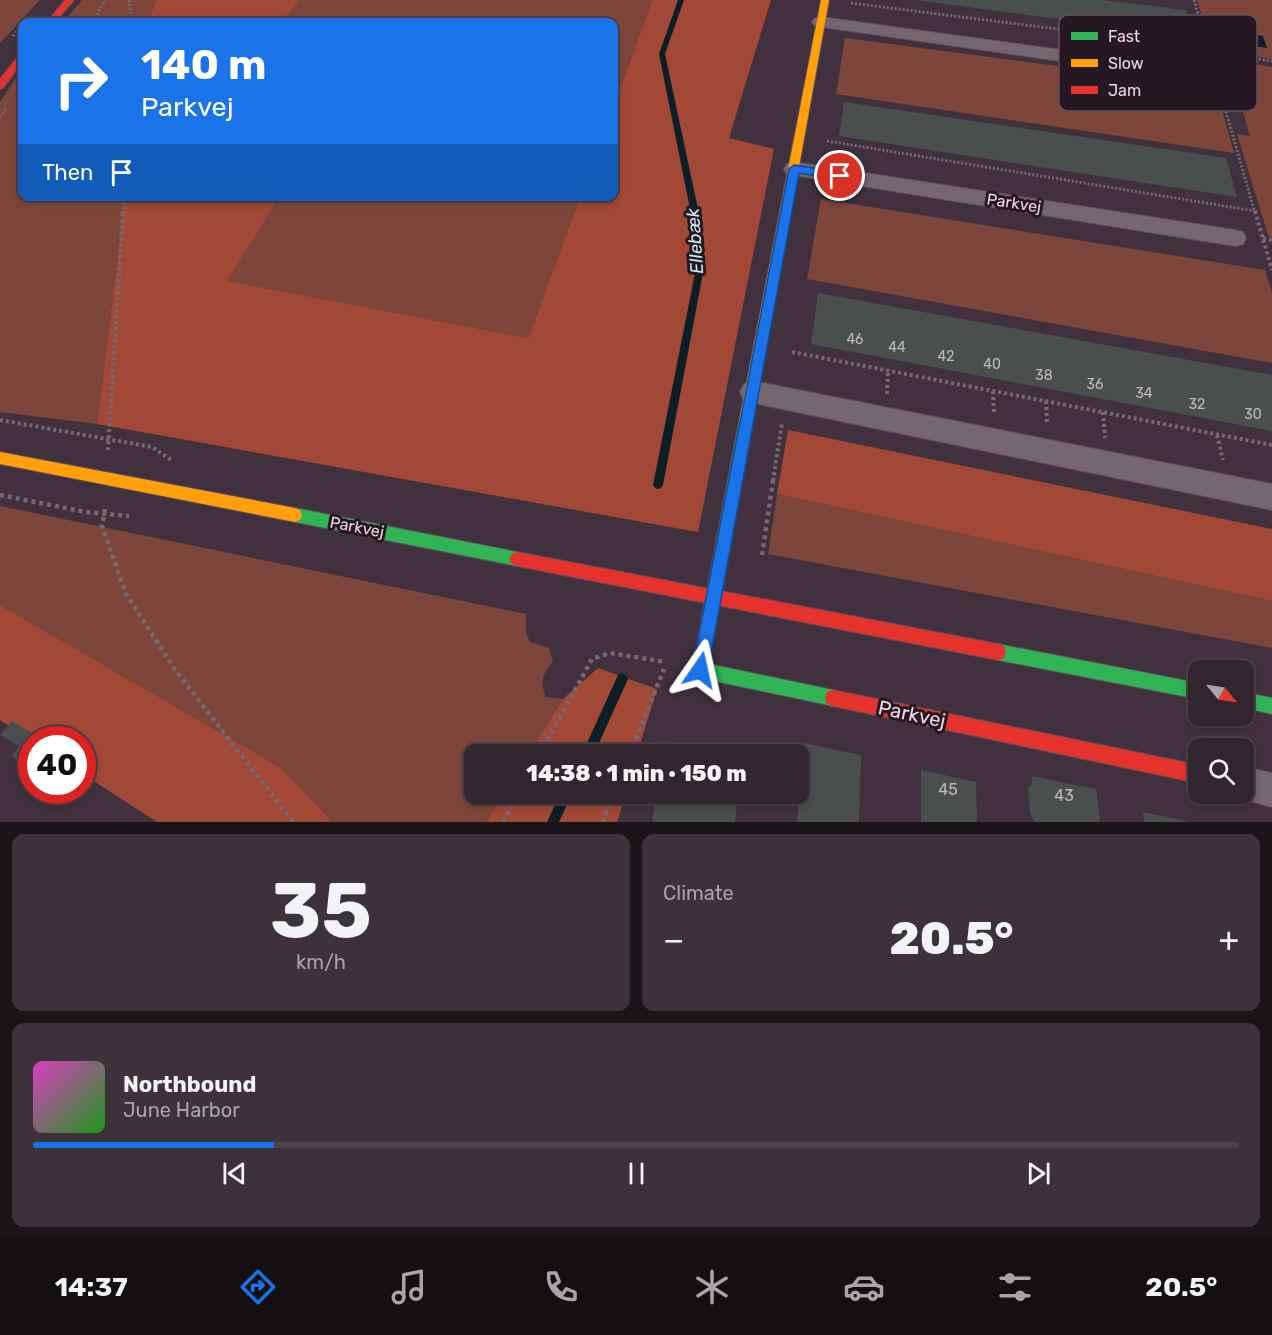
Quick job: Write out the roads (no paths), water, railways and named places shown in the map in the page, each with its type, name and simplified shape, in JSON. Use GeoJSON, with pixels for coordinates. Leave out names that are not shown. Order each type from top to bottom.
{"type":"FeatureCollection","features":[{"type":"Feature","properties":{"kind":"street"},"geometry":{"type":"LineString","coordinates":[[54,18],[70,0]]}},
{"type":"Feature","properties":{"kind":"street"},"geometry":{"type":"LineString","coordinates":[[714,595],[825,0]]}},
{"type":"Feature","properties":{"kind":"street"},"geometry":{"type":"LineString","coordinates":[[821,22],[1059,55]]}},
{"type":"Feature","properties":{"kind":"street"},"geometry":{"type":"LineString","coordinates":[[0,86],[18,62]]}},
{"type":"Feature","properties":{"kind":"street","name":"Parkvej"},"geometry":{"type":"LineString","coordinates":[[794,169],[1235,238]]}},
{"type":"Feature","properties":{"kind":"street"},"geometry":{"type":"LineString","coordinates":[[753,392],[1272,497]]}},
{"type":"Feature","properties":{"kind":"street","name":"Parkvej"},"geometry":{"type":"LineString","coordinates":[[0,458],[714,595],[1188,689]]}},
{"type":"Feature","properties":{"kind":"street","name":"Parkvej"},"geometry":{"type":"LineString","coordinates":[[714,595],[700,670],[1188,772]]}},
{"type":"Feature","properties":{"kind":"street"},"geometry":{"type":"LineString","coordinates":[[1254,702],[1272,706]]}},
{"type":"Feature","properties":{"kind":"street"},"geometry":{"type":"LineString","coordinates":[[1254,786],[1272,790]]}},
{"type":"Feature","properties":{"kind":"waterway","name":"Ellebæk"},"geometry":{"type":"LineString","coordinates":[[658,485],[699,273],[694,209],[662,54],[681,0]]}},
{"type":"Feature","properties":{"kind":"waterway","name":"Ellebæk"},"geometry":{"type":"LineString","coordinates":[[593,744],[622,679]]}},
{"type":"Feature","properties":{"kind":"waterway","name":"Ellebæk"},"geometry":{"type":"LineString","coordinates":[[553,822],[561,804]]}}]}
